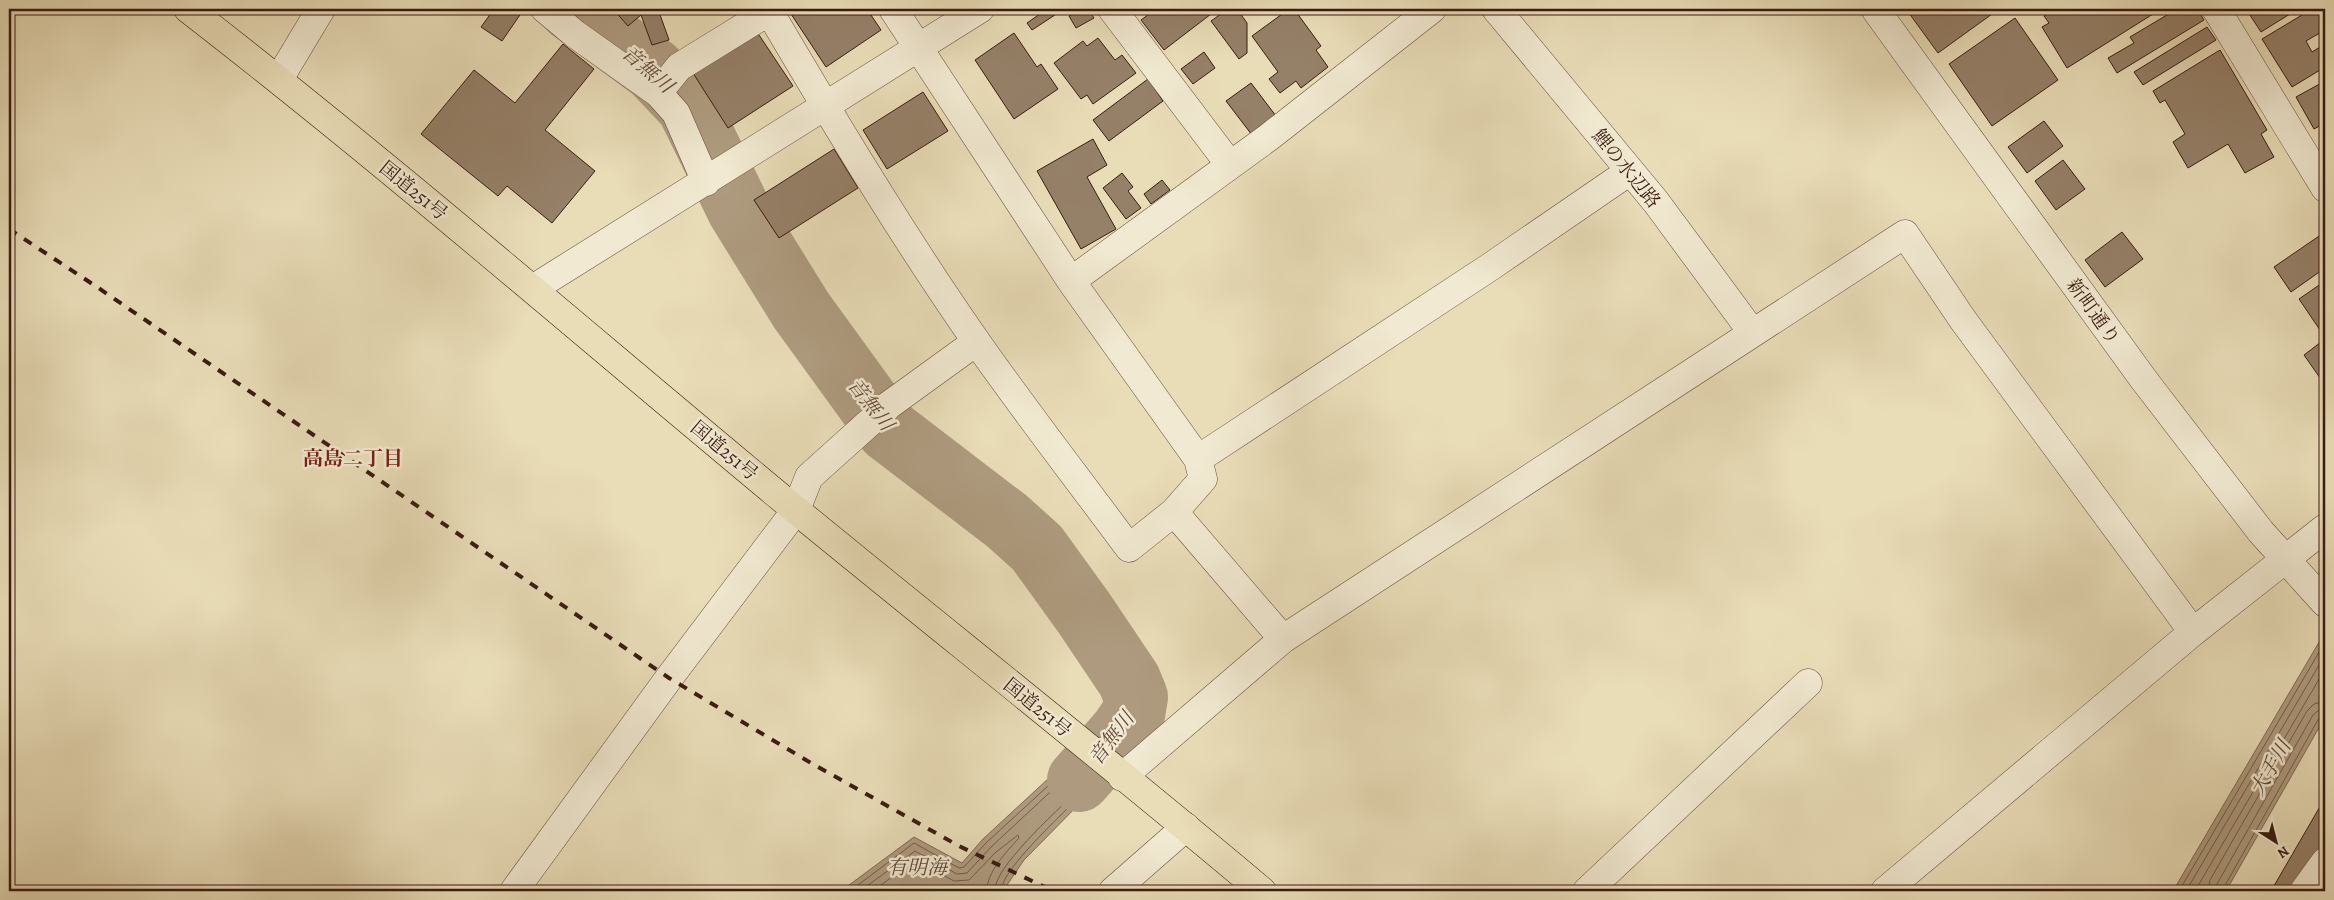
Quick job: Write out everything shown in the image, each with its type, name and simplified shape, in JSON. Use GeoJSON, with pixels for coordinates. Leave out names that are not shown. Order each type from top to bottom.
{"type":"FeatureCollection","features":[{"type":"Feature","properties":{"kind":"highway","name":"国道251号"},"geometry":{"type":"LineString","coordinates":[[188,9],[279,79],[534,288],[796,510],[1262,891]]}},
{"type":"Feature","properties":{"kind":"street"},"geometry":{"type":"LineString","coordinates":[[279,79],[321,9]]}},
{"type":"Feature","properties":{"kind":"street"},"geometry":{"type":"LineString","coordinates":[[545,9],[575,34],[658,93],[676,113],[706,182]]}},
{"type":"Feature","properties":{"kind":"street"},"geometry":{"type":"LineString","coordinates":[[658,93],[679,67],[771,10],[825,106],[926,267],[976,342],[1129,548],[1174,512],[1203,479],[1198,459],[1071,281],[893,9]]}},
{"type":"Feature","properties":{"kind":"street"},"geometry":{"type":"LineString","coordinates":[[534,288],[980,9]]}},
{"type":"Feature","properties":{"kind":"street"},"geometry":{"type":"LineString","coordinates":[[1112,9],[1230,165]]}},
{"type":"Feature","properties":{"kind":"street"},"geometry":{"type":"LineString","coordinates":[[1071,281],[1230,165],[1381,51],[1432,9]]}},
{"type":"Feature","properties":{"kind":"street","name":"鯉の水辺路"},"geometry":{"type":"LineString","coordinates":[[1496,9],[1630,171],[1752,332]]}},
{"type":"Feature","properties":{"kind":"street","name":"新町通り"},"geometry":{"type":"LineString","coordinates":[[1875,9],[2144,380],[2261,532],[2325,603]]}},
{"type":"Feature","properties":{"kind":"street"},"geometry":{"type":"LineString","coordinates":[[2216,9],[2325,188]]}},
{"type":"Feature","properties":{"kind":"street"},"geometry":{"type":"LineString","coordinates":[[1198,459],[1490,267],[1630,171]]}},
{"type":"Feature","properties":{"kind":"street"},"geometry":{"type":"LineString","coordinates":[[1117,772],[1283,639],[1905,234],[1963,320],[2193,632]]}},
{"type":"Feature","properties":{"kind":"street"},"geometry":{"type":"LineString","coordinates":[[514,891],[669,678],[796,510],[809,478],[890,405],[976,342]]}},
{"type":"Feature","properties":{"kind":"street"},"geometry":{"type":"LineString","coordinates":[[1174,512],[1283,639]]}},
{"type":"Feature","properties":{"kind":"street"},"geometry":{"type":"LineString","coordinates":[[1885,891],[2193,632],[2287,560],[2325,528]]}},
{"type":"Feature","properties":{"kind":"street"},"geometry":{"type":"LineString","coordinates":[[1587,891],[1808,684]]}},
{"type":"Feature","properties":{"kind":"street"},"geometry":{"type":"LineString","coordinates":[[1113,891],[1186,827]]}},
{"type":"Feature","properties":{"kind":"street"},"geometry":{"type":"LineString","coordinates":[[2304,891],[2325,862]]}},
{"type":"Feature","properties":{"kind":"water","name":"大手川"},"geometry":{"type":"Polygon","coordinates":[[[2325,632],[2325,717],[2230,884],[2225,891],[2173,891],[2325,632]]]}},
{"type":"Feature","properties":{"kind":"water","name":"有明海"},"geometry":{"type":"Polygon","coordinates":[[[1062,766],[1092,791],[1024,860],[1005,888],[1010,891],[841,891],[914,837],[962,863],[983,839],[1062,766]]]}},
{"type":"Feature","properties":{"kind":"building"},"geometry":{"type":"Polygon","coordinates":[[[494,9],[524,9],[502,41],[481,27],[494,9]]]}},
{"type":"Feature","properties":{"kind":"building"},"geometry":{"type":"Polygon","coordinates":[[[613,9],[658,9],[669,40],[652,45],[641,15],[628,26],[613,9]]]}},
{"type":"Feature","properties":{"kind":"building"},"geometry":{"type":"Polygon","coordinates":[[[798,9],[867,9],[881,30],[826,67],[791,14],[798,9]]]}},
{"type":"Feature","properties":{"kind":"building"},"geometry":{"type":"Polygon","coordinates":[[[1047,9],[1064,9],[1032,30],[1027,23],[1047,9]]]}},
{"type":"Feature","properties":{"kind":"building"},"geometry":{"type":"Polygon","coordinates":[[[1081,9],[1088,9],[1094,18],[1076,28],[1069,16],[1081,9]]]}},
{"type":"Feature","properties":{"kind":"building"},"geometry":{"type":"Polygon","coordinates":[[[1156,9],[1207,9],[1211,14],[1164,50],[1141,20],[1156,9]]]}},
{"type":"Feature","properties":{"kind":"building"},"geometry":{"type":"Polygon","coordinates":[[[1228,9],[1237,9],[1247,23],[1247,53],[1239,59],[1211,21],[1228,9]]]}},
{"type":"Feature","properties":{"kind":"building"},"geometry":{"type":"Polygon","coordinates":[[[1289,9],[1294,9],[1321,46],[1316,50],[1328,67],[1301,88],[1296,81],[1280,93],[1269,79],[1278,72],[1252,36],[1289,9]]]}},
{"type":"Feature","properties":{"kind":"building"},"geometry":{"type":"Polygon","coordinates":[[[1906,9],[1999,9],[1938,53],[1906,9]]]}},
{"type":"Feature","properties":{"kind":"building"},"geometry":{"type":"Polygon","coordinates":[[[2055,9],[2161,9],[2067,68],[2042,27],[2049,23],[2044,16],[2055,9]]]}},
{"type":"Feature","properties":{"kind":"building"},"geometry":{"type":"Polygon","coordinates":[[[2177,9],[2197,9],[2204,20],[2117,73],[2108,58],[2134,43],[2130,37],[2177,9]]]}},
{"type":"Feature","properties":{"kind":"building"},"geometry":{"type":"Polygon","coordinates":[[[2246,9],[2298,9],[2261,32],[2246,9]]]}},
{"type":"Feature","properties":{"kind":"building"},"geometry":{"type":"Polygon","coordinates":[[[2312,9],[2316,9],[2325,24],[2325,30],[2306,41],[2312,52],[2325,44],[2325,67],[2292,87],[2262,39],[2312,9]]]}},
{"type":"Feature","properties":{"kind":"building"},"geometry":{"type":"Polygon","coordinates":[[[2015,18],[2058,80],[1992,126],[1949,64],[2015,18]]]}},
{"type":"Feature","properties":{"kind":"building"},"geometry":{"type":"Polygon","coordinates":[[[2207,27],[2216,40],[2143,85],[2134,72],[2207,27]]]}},
{"type":"Feature","properties":{"kind":"building"},"geometry":{"type":"Polygon","coordinates":[[[757,32],[793,86],[728,128],[693,73],[757,32]]]}},
{"type":"Feature","properties":{"kind":"building"},"geometry":{"type":"Polygon","coordinates":[[[1014,33],[1037,67],[1041,64],[1058,89],[1014,119],[975,60],[1014,33]]]}},
{"type":"Feature","properties":{"kind":"building"},"geometry":{"type":"Polygon","coordinates":[[[1098,38],[1115,60],[1122,55],[1136,73],[1093,104],[1087,95],[1081,99],[1054,63],[1083,41],[1087,46],[1098,38]]]}},
{"type":"Feature","properties":{"kind":"building"},"geometry":{"type":"Polygon","coordinates":[[[563,44],[594,69],[545,130],[595,171],[552,223],[507,186],[498,196],[421,134],[474,70],[515,103],[563,44]]]}},
{"type":"Feature","properties":{"kind":"building"},"geometry":{"type":"Polygon","coordinates":[[[2220,50],[2267,130],[2261,134],[2274,157],[2245,173],[2228,144],[2188,168],[2173,142],[2185,134],[2165,100],[2160,103],[2153,91],[2220,50]]]}},
{"type":"Feature","properties":{"kind":"building"},"geometry":{"type":"Polygon","coordinates":[[[1204,52],[1215,68],[1193,84],[1181,69],[1204,52]]]}},
{"type":"Feature","properties":{"kind":"building"},"geometry":{"type":"Polygon","coordinates":[[[1148,79],[1163,101],[1109,141],[1093,120],[1148,79]]]}},
{"type":"Feature","properties":{"kind":"building"},"geometry":{"type":"Polygon","coordinates":[[[2325,81],[2325,123],[2314,129],[2296,97],[2325,81]]]}},
{"type":"Feature","properties":{"kind":"building"},"geometry":{"type":"Polygon","coordinates":[[[1251,83],[1276,116],[1252,135],[1226,101],[1251,83]]]}},
{"type":"Feature","properties":{"kind":"building"},"geometry":{"type":"Polygon","coordinates":[[[923,92],[948,131],[887,169],[863,130],[923,92]]]}},
{"type":"Feature","properties":{"kind":"building"},"geometry":{"type":"Polygon","coordinates":[[[2044,121],[2063,146],[2027,173],[2008,147],[2044,121]]]}},
{"type":"Feature","properties":{"kind":"building"},"geometry":{"type":"Polygon","coordinates":[[[1093,139],[1107,165],[1087,177],[1116,229],[1081,249],[1037,171],[1093,139]]]}},
{"type":"Feature","properties":{"kind":"building"},"geometry":{"type":"Polygon","coordinates":[[[834,149],[858,188],[779,238],[754,200],[834,149]]]}},
{"type":"Feature","properties":{"kind":"building"},"geometry":{"type":"Polygon","coordinates":[[[2063,160],[2085,189],[2056,210],[2035,181],[2063,160]]]}},
{"type":"Feature","properties":{"kind":"building"},"geometry":{"type":"Polygon","coordinates":[[[1122,173],[1133,187],[1128,191],[1141,208],[1126,219],[1103,188],[1122,173]]]}},
{"type":"Feature","properties":{"kind":"building"},"geometry":{"type":"Polygon","coordinates":[[[1162,180],[1170,190],[1151,204],[1144,194],[1162,180]]]}},
{"type":"Feature","properties":{"kind":"building"},"geometry":{"type":"Polygon","coordinates":[[[2122,232],[2143,259],[2105,287],[2085,260],[2122,232]]]}},
{"type":"Feature","properties":{"kind":"building"},"geometry":{"type":"Polygon","coordinates":[[[2325,232],[2325,268],[2291,292],[2274,267],[2325,232]]]}},
{"type":"Feature","properties":{"kind":"building"},"geometry":{"type":"Polygon","coordinates":[[[2325,281],[2325,327],[2320,330],[2299,299],[2325,281]]]}},
{"type":"Feature","properties":{"kind":"building"},"geometry":{"type":"Polygon","coordinates":[[[2325,339],[2325,385],[2304,355],[2325,339]]]}},
{"type":"Feature","properties":{"kind":"building"},"geometry":{"type":"Polygon","coordinates":[[[2325,798],[2325,891],[2271,891],[2325,798]]]}},
{"type":"Feature","properties":{"kind":"waterway","name":"音無川"},"geometry":{"type":"LineString","coordinates":[[571,9],[654,70],[688,106],[739,210],[801,310],[888,430],[1007,521],[1037,548],[1129,680],[1136,697],[1133,715],[1122,731],[1079,780]]}},
{"type":"Feature","properties":{"kind":"railway"},"geometry":{"type":"LineString","coordinates":[[9,229],[97,287],[669,678],[811,763],[959,846],[1053,891]]}},
{"type":"Feature","properties":{"kind":"district","name":"高島二丁目"},"geometry":{"type":"Point","coordinates":[353,458]}}]}
